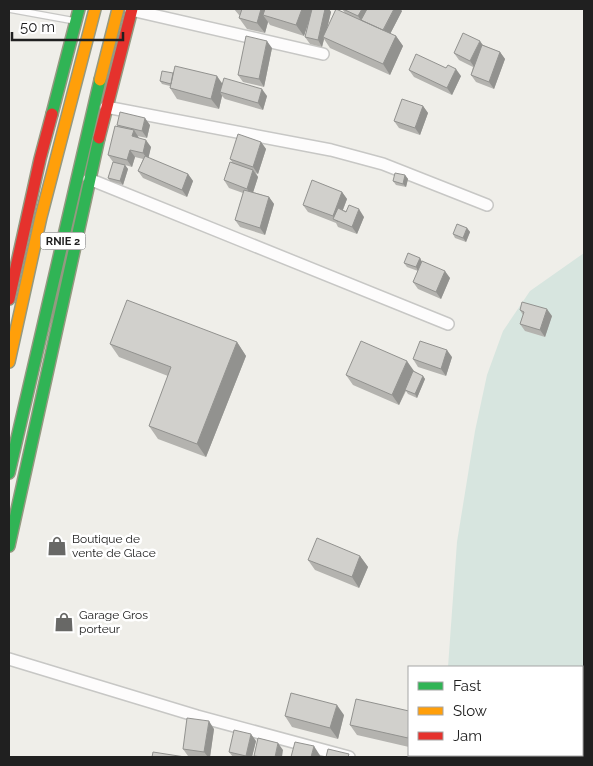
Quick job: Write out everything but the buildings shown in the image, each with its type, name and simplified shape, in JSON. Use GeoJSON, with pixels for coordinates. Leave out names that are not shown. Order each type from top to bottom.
{"type":"FeatureCollection","features":[{"type":"Feature","properties":{"kind":"main road"},"geometry":{"type":"LineString","coordinates":[[9,299],[40,159],[79,9]]}},
{"type":"Feature","properties":{"kind":"main road","name":"RNIE 2"},"geometry":{"type":"LineString","coordinates":[[9,362],[41,216],[94,9]]}},
{"type":"Feature","properties":{"kind":"main road","name":"RNIE 2"},"geometry":{"type":"LineString","coordinates":[[9,473],[109,40],[118,9]]}},
{"type":"Feature","properties":{"kind":"main road"},"geometry":{"type":"LineString","coordinates":[[9,546],[89,179],[132,10]]}},
{"type":"Feature","properties":{"kind":"street"},"geometry":{"type":"LineString","coordinates":[[132,10],[323,54]]}},
{"type":"Feature","properties":{"kind":"street"},"geometry":{"type":"LineString","coordinates":[[106,107],[331,150],[383,164],[487,205]]}},
{"type":"Feature","properties":{"kind":"street"},"geometry":{"type":"LineString","coordinates":[[89,179],[448,324]]}},
{"type":"Feature","properties":{"kind":"street"},"geometry":{"type":"LineString","coordinates":[[9,659],[197,716],[349,757]]}},
{"type":"Feature","properties":{"kind":"lane"},"geometry":{"type":"LineString","coordinates":[[9,9],[75,21]]}},
{"type":"Feature","properties":{"kind":"shaded area"},"geometry":{"type":"Polygon","coordinates":[[[584,253],[584,757],[437,757],[583,756],[583,666],[448,666],[457,542],[475,431],[487,375],[503,331],[530,291],[584,253]]]}},
{"type":"Feature","properties":{"kind":"traffic: fast"},"geometry":{"type":"LineString","coordinates":[[52,114],[79,9]]}},
{"type":"Feature","properties":{"kind":"traffic: fast"},"geometry":{"type":"LineString","coordinates":[[9,473],[100,80]]}},
{"type":"Feature","properties":{"kind":"traffic: fast"},"geometry":{"type":"LineString","coordinates":[[9,546],[99,138]]}},
{"type":"Feature","properties":{"kind":"traffic: slow"},"geometry":{"type":"LineString","coordinates":[[9,362],[41,217],[95,9]]}},
{"type":"Feature","properties":{"kind":"traffic: slow"},"geometry":{"type":"LineString","coordinates":[[100,80],[118,9]]}},
{"type":"Feature","properties":{"kind":"traffic: jam"},"geometry":{"type":"LineString","coordinates":[[99,138],[132,9]]}},
{"type":"Feature","properties":{"kind":"traffic: jam"},"geometry":{"type":"LineString","coordinates":[[9,299],[40,159],[52,114]]}},
{"type":"Feature","properties":{"kind":"place","name":"Boutique de vente de Glace"},"geometry":{"type":"Point","coordinates":[57,546]}},
{"type":"Feature","properties":{"kind":"place","name":"Garage Gros porteur"},"geometry":{"type":"Point","coordinates":[64,622]}}]}
